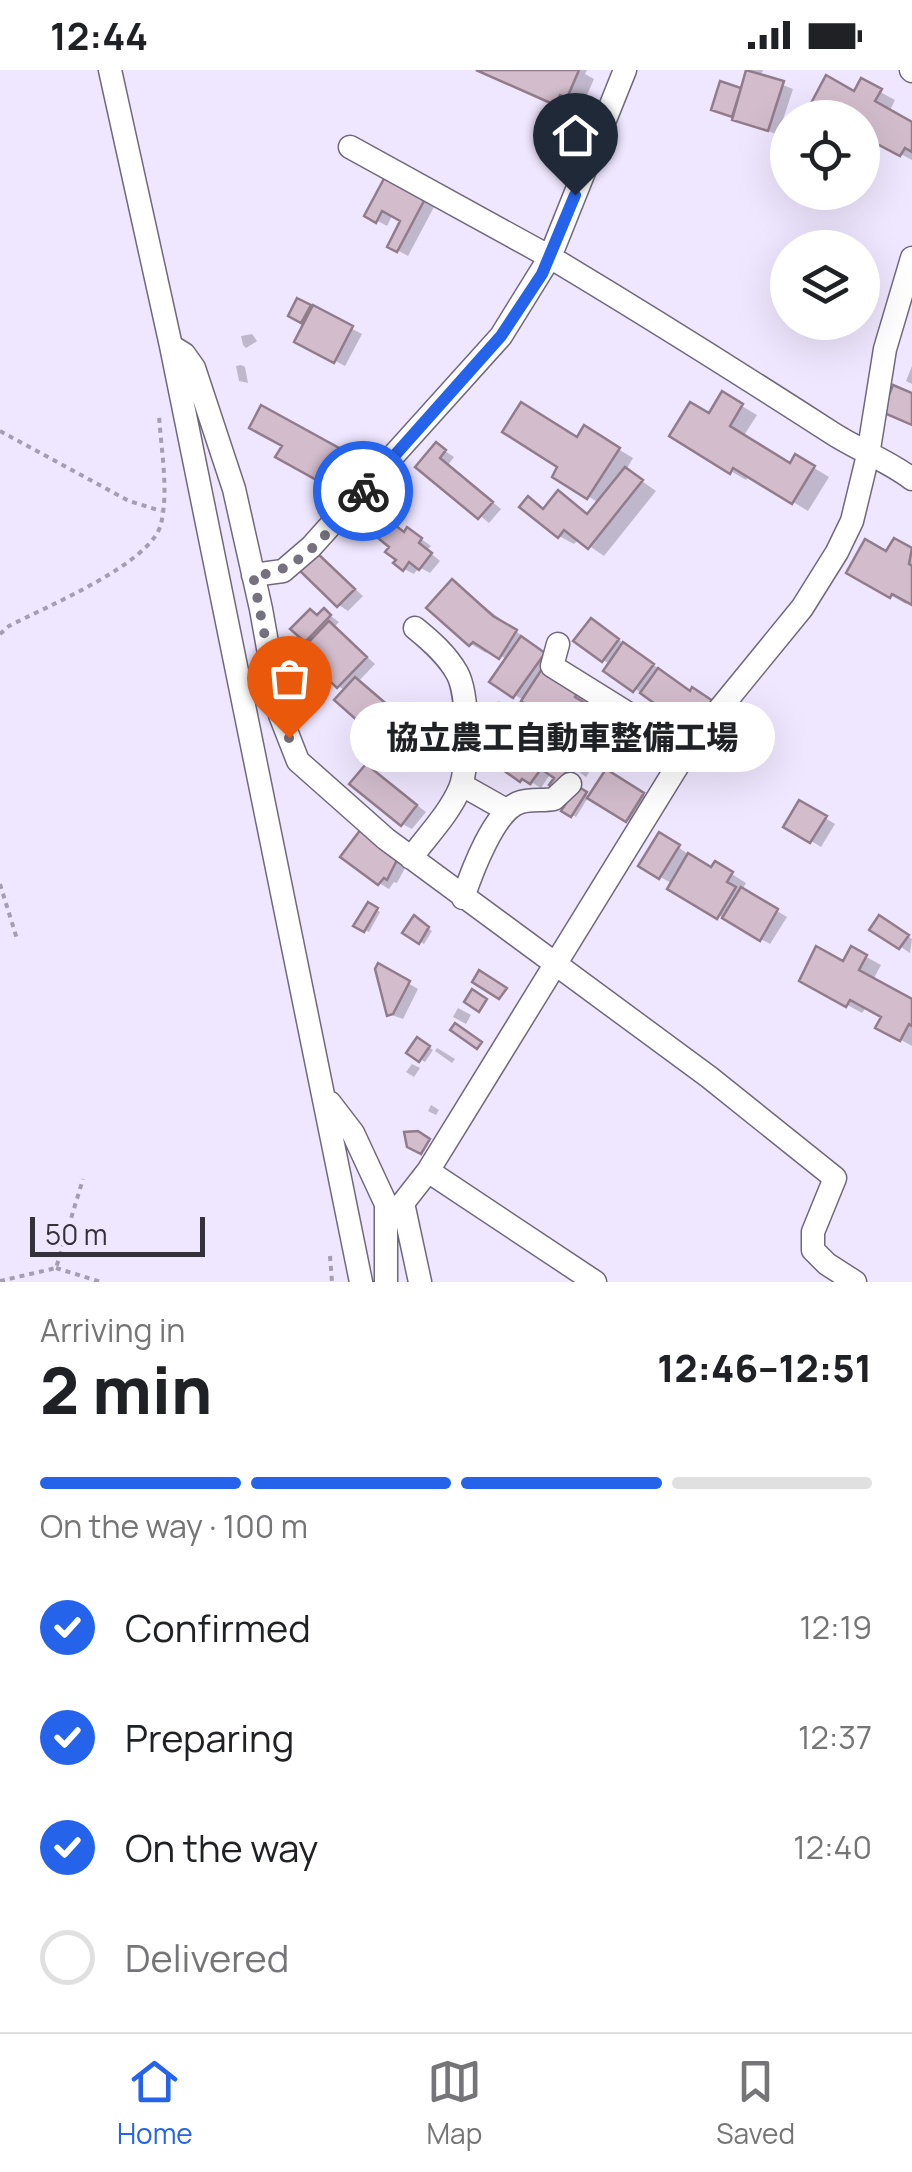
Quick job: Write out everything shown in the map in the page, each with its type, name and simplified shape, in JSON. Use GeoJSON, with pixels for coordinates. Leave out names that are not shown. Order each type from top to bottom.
{"type":"FeatureCollection","features":[{"type":"Feature","properties":{"kind":"street"},"geometry":{"type":"LineString","coordinates":[[110,70],[171,346],[361,1282]]}},
{"type":"Feature","properties":{"kind":"street"},"geometry":{"type":"LineString","coordinates":[[253,575],[283,570],[311,548],[501,336],[550,257],[624,70]]}},
{"type":"Feature","properties":{"kind":"street"},"geometry":{"type":"LineString","coordinates":[[350,147],[674,330],[868,455],[912,478]]}},
{"type":"Feature","properties":{"kind":"street"},"geometry":{"type":"LineString","coordinates":[[386,1282],[395,1210],[428,1172],[687,750],[802,608],[837,552],[852,521],[868,455],[885,349],[912,258]]}},
{"type":"Feature","properties":{"kind":"street"},"geometry":{"type":"LineString","coordinates":[[171,346],[184,354],[194,368],[234,490],[280,715],[298,761],[411,858],[709,1076],[834,1178],[814,1232],[814,1250],[827,1264],[855,1282]]}},
{"type":"Feature","properties":{"kind":"street"},"geometry":{"type":"LineString","coordinates":[[411,858],[450,808],[462,785],[465,704],[460,676],[442,651],[415,628]]}},
{"type":"Feature","properties":{"kind":"street"},"geometry":{"type":"LineString","coordinates":[[558,644],[552,666],[687,750]]}},
{"type":"Feature","properties":{"kind":"street"},"geometry":{"type":"LineString","coordinates":[[463,898],[480,852],[506,810],[521,802],[554,800],[570,784]]}},
{"type":"Feature","properties":{"kind":"street"},"geometry":{"type":"LineString","coordinates":[[462,785],[506,810]]}},
{"type":"Feature","properties":{"kind":"street"},"geometry":{"type":"LineString","coordinates":[[325,1096],[353,1134],[386,1204],[395,1210],[420,1282]]}},
{"type":"Feature","properties":{"kind":"street"},"geometry":{"type":"LineString","coordinates":[[428,1172],[595,1282]]}},
{"type":"Feature","properties":{"kind":"path"},"geometry":{"type":"LineString","coordinates":[[0,634],[86,588],[144,550],[160,526],[162,511],[159,408]]}},
{"type":"Feature","properties":{"kind":"path"},"geometry":{"type":"LineString","coordinates":[[0,432],[129,502],[162,511]]}},
{"type":"Feature","properties":{"kind":"path"},"geometry":{"type":"LineString","coordinates":[[0,884],[17,940]]}},
{"type":"Feature","properties":{"kind":"path"},"geometry":{"type":"LineString","coordinates":[[56,1268],[84,1180]]}},
{"type":"Feature","properties":{"kind":"path"},"geometry":{"type":"LineString","coordinates":[[0,1281],[56,1268],[100,1282]]}},
{"type":"Feature","properties":{"kind":"building"},"geometry":{"type":"Polygon","coordinates":[[[476,70],[579,70],[567,98],[560,95],[555,105],[476,70]]]}},
{"type":"Feature","properties":{"kind":"building"},"geometry":{"type":"Polygon","coordinates":[[[746,70],[784,81],[778,100],[770,100],[768,131],[732,120],[746,70]]]}},
{"type":"Feature","properties":{"kind":"building"},"geometry":{"type":"Polygon","coordinates":[[[826,75],[854,91],[861,78],[882,89],[876,100],[813,100],[826,75]]]}},
{"type":"Feature","properties":{"kind":"building"},"geometry":{"type":"Polygon","coordinates":[[[720,81],[741,88],[732,117],[711,110],[720,81]]]}},
{"type":"Feature","properties":{"kind":"building"},"geometry":{"type":"Polygon","coordinates":[[[880,104],[912,122],[912,152],[905,148],[900,156],[880,145],[880,104]]]}},
{"type":"Feature","properties":{"kind":"building"},"geometry":{"type":"Polygon","coordinates":[[[387,173],[425,199],[397,252],[387,247],[400,221],[382,211],[376,223],[364,216],[387,173]]]}},
{"type":"Feature","properties":{"kind":"building"},"geometry":{"type":"Polygon","coordinates":[[[297,298],[311,305],[301,323],[288,316],[297,298]]]}},
{"type":"Feature","properties":{"kind":"building"},"geometry":{"type":"Polygon","coordinates":[[[313,305],[353,326],[334,363],[294,342],[313,305]]]}},
{"type":"Feature","properties":{"kind":"building"},"geometry":{"type":"Polygon","coordinates":[[[893,385],[912,393],[912,425],[882,412],[893,385]]]}},
{"type":"Feature","properties":{"kind":"building"},"geometry":{"type":"Polygon","coordinates":[[[722,391],[743,404],[730,426],[790,463],[795,454],[815,466],[792,504],[733,468],[730,474],[669,436],[690,402],[709,413],[722,391]]]}},
{"type":"Feature","properties":{"kind":"building"},"geometry":{"type":"Polygon","coordinates":[[[521,402],[577,437],[584,425],[620,448],[587,499],[552,477],[557,467],[502,432],[521,402]]]}},
{"type":"Feature","properties":{"kind":"building"},"geometry":{"type":"Polygon","coordinates":[[[261,405],[368,464],[352,484],[329,471],[322,483],[275,457],[282,446],[249,428],[261,405]]]}},
{"type":"Feature","properties":{"kind":"building"},"geometry":{"type":"Polygon","coordinates":[[[436,442],[446,450],[440,458],[493,502],[478,519],[415,467],[436,442]]]}},
{"type":"Feature","properties":{"kind":"building"},"geometry":{"type":"Polygon","coordinates":[[[625,467],[643,480],[588,549],[564,530],[558,538],[519,507],[528,496],[543,509],[558,490],[587,514],[625,467]]]}},
{"type":"Feature","properties":{"kind":"building"},"geometry":{"type":"Polygon","coordinates":[[[391,522],[422,538],[419,543],[432,553],[419,570],[409,562],[403,571],[385,552],[389,547],[378,538],[391,522]]]}},
{"type":"Feature","properties":{"kind":"building"},"geometry":{"type":"Polygon","coordinates":[[[894,538],[912,548],[912,605],[892,594],[890,598],[846,573],[865,539],[886,551],[894,538]]]}},
{"type":"Feature","properties":{"kind":"building"},"geometry":{"type":"Polygon","coordinates":[[[316,552],[355,589],[337,607],[299,570],[316,552]]]}},
{"type":"Feature","properties":{"kind":"building"},"geometry":{"type":"Polygon","coordinates":[[[452,579],[493,616],[517,630],[499,659],[473,642],[469,646],[426,608],[452,579]]]}},
{"type":"Feature","properties":{"kind":"building"},"geometry":{"type":"Polygon","coordinates":[[[324,608],[331,615],[305,642],[290,629],[310,609],[317,615],[324,608]]]}},
{"type":"Feature","properties":{"kind":"building"},"geometry":{"type":"Polygon","coordinates":[[[591,618],[619,639],[602,662],[573,641],[591,618]]]}},
{"type":"Feature","properties":{"kind":"building"},"geometry":{"type":"Polygon","coordinates":[[[329,621],[367,657],[337,688],[299,652],[329,621]]]}},
{"type":"Feature","properties":{"kind":"building"},"geometry":{"type":"Polygon","coordinates":[[[521,636],[545,653],[513,698],[489,682],[521,636]]]}},
{"type":"Feature","properties":{"kind":"building"},"geometry":{"type":"Polygon","coordinates":[[[623,642],[654,664],[633,692],[603,671],[623,642]]]}},
{"type":"Feature","properties":{"kind":"building"},"geometry":{"type":"Polygon","coordinates":[[[658,668],[690,691],[692,687],[713,701],[699,722],[676,705],[669,714],[640,693],[658,668]]]}},
{"type":"Feature","properties":{"kind":"building"},"geometry":{"type":"Polygon","coordinates":[[[542,669],[578,692],[575,697],[595,709],[575,741],[521,701],[542,669]]]}},
{"type":"Feature","properties":{"kind":"building"},"geometry":{"type":"Polygon","coordinates":[[[355,677],[398,714],[377,738],[334,700],[355,677]]]}},
{"type":"Feature","properties":{"kind":"building"},"geometry":{"type":"Polygon","coordinates":[[[499,703],[517,715],[489,754],[472,742],[499,703]]]}},
{"type":"Feature","properties":{"kind":"building"},"geometry":{"type":"Polygon","coordinates":[[[606,709],[663,745],[652,762],[631,749],[621,764],[585,741],[606,709]]]}},
{"type":"Feature","properties":{"kind":"building"},"geometry":{"type":"Polygon","coordinates":[[[518,728],[545,746],[540,753],[567,771],[555,789],[549,785],[554,778],[541,769],[530,784],[522,779],[520,782],[493,763],[518,728]]]}},
{"type":"Feature","properties":{"kind":"building"},"geometry":{"type":"Polygon","coordinates":[[[366,764],[417,805],[401,826],[349,784],[366,764]]]}},
{"type":"Feature","properties":{"kind":"building"},"geometry":{"type":"Polygon","coordinates":[[[606,769],[644,793],[626,822],[587,798],[606,769]]]}},
{"type":"Feature","properties":{"kind":"building"},"geometry":{"type":"Polygon","coordinates":[[[577,786],[587,792],[571,817],[561,811],[577,786]]]}},
{"type":"Feature","properties":{"kind":"building"},"geometry":{"type":"Polygon","coordinates":[[[799,800],[827,816],[810,843],[783,827],[799,800]]]}},
{"type":"Feature","properties":{"kind":"building"},"geometry":{"type":"Polygon","coordinates":[[[361,829],[399,856],[387,880],[384,878],[378,885],[340,857],[361,829]]]}},
{"type":"Feature","properties":{"kind":"building"},"geometry":{"type":"Polygon","coordinates":[[[659,832],[680,845],[659,879],[638,866],[659,832]]]}},
{"type":"Feature","properties":{"kind":"building"},"geometry":{"type":"Polygon","coordinates":[[[688,853],[711,867],[715,861],[733,872],[727,882],[736,887],[717,919],[667,889],[688,853]]]}},
{"type":"Feature","properties":{"kind":"building"},"geometry":{"type":"Polygon","coordinates":[[[741,887],[778,909],[760,941],[722,918],[741,887]]]}},
{"type":"Feature","properties":{"kind":"building"},"geometry":{"type":"Polygon","coordinates":[[[368,902],[378,908],[364,932],[353,926],[368,902]]]}},
{"type":"Feature","properties":{"kind":"building"},"geometry":{"type":"Polygon","coordinates":[[[414,915],[429,927],[419,944],[402,933],[414,915]]]}},
{"type":"Feature","properties":{"kind":"building"},"geometry":{"type":"Polygon","coordinates":[[[879,915],[909,935],[899,949],[869,930],[879,915]]]}},
{"type":"Feature","properties":{"kind":"building"},"geometry":{"type":"Polygon","coordinates":[[[816,946],[843,961],[851,946],[867,955],[859,970],[912,999],[912,1026],[909,1024],[900,1041],[875,1028],[881,1017],[850,1000],[846,1007],[799,981],[816,946]]]}},
{"type":"Feature","properties":{"kind":"building"},"geometry":{"type":"Polygon","coordinates":[[[378,963],[410,981],[393,1014],[387,1016],[375,969],[378,963]]]}},
{"type":"Feature","properties":{"kind":"building"},"geometry":{"type":"Polygon","coordinates":[[[479,970],[507,988],[499,999],[472,982],[479,970]]]}},
{"type":"Feature","properties":{"kind":"building"},"geometry":{"type":"Polygon","coordinates":[[[472,989],[487,999],[479,1012],[464,1002],[472,989]]]}},
{"type":"Feature","properties":{"kind":"building"},"geometry":{"type":"Polygon","coordinates":[[[455,1023],[482,1042],[477,1049],[450,1030],[455,1023]]]}},
{"type":"Feature","properties":{"kind":"building"},"geometry":{"type":"Polygon","coordinates":[[[417,1037],[430,1046],[419,1062],[406,1053],[417,1037]]]}},
{"type":"Feature","properties":{"kind":"building"},"geometry":{"type":"Polygon","coordinates":[[[418,1131],[430,1139],[421,1154],[407,1147],[404,1132],[418,1131]]]}},
{"type":"Feature","properties":{"kind":"way so far"},"geometry":{"type":"LineString","coordinates":[[289,738],[280,715],[253,575],[283,570],[311,548],[363,491]]}},
{"type":"Feature","properties":{"kind":"place","name":"協立農工自動車整備工場"},"geometry":{"type":"Point","coordinates":[289,738]}},
{"type":"Feature","properties":{"kind":"route"},"geometry":{"type":"LineString","coordinates":[[363,491],[501,336],[542,274],[575,195]]}}]}
